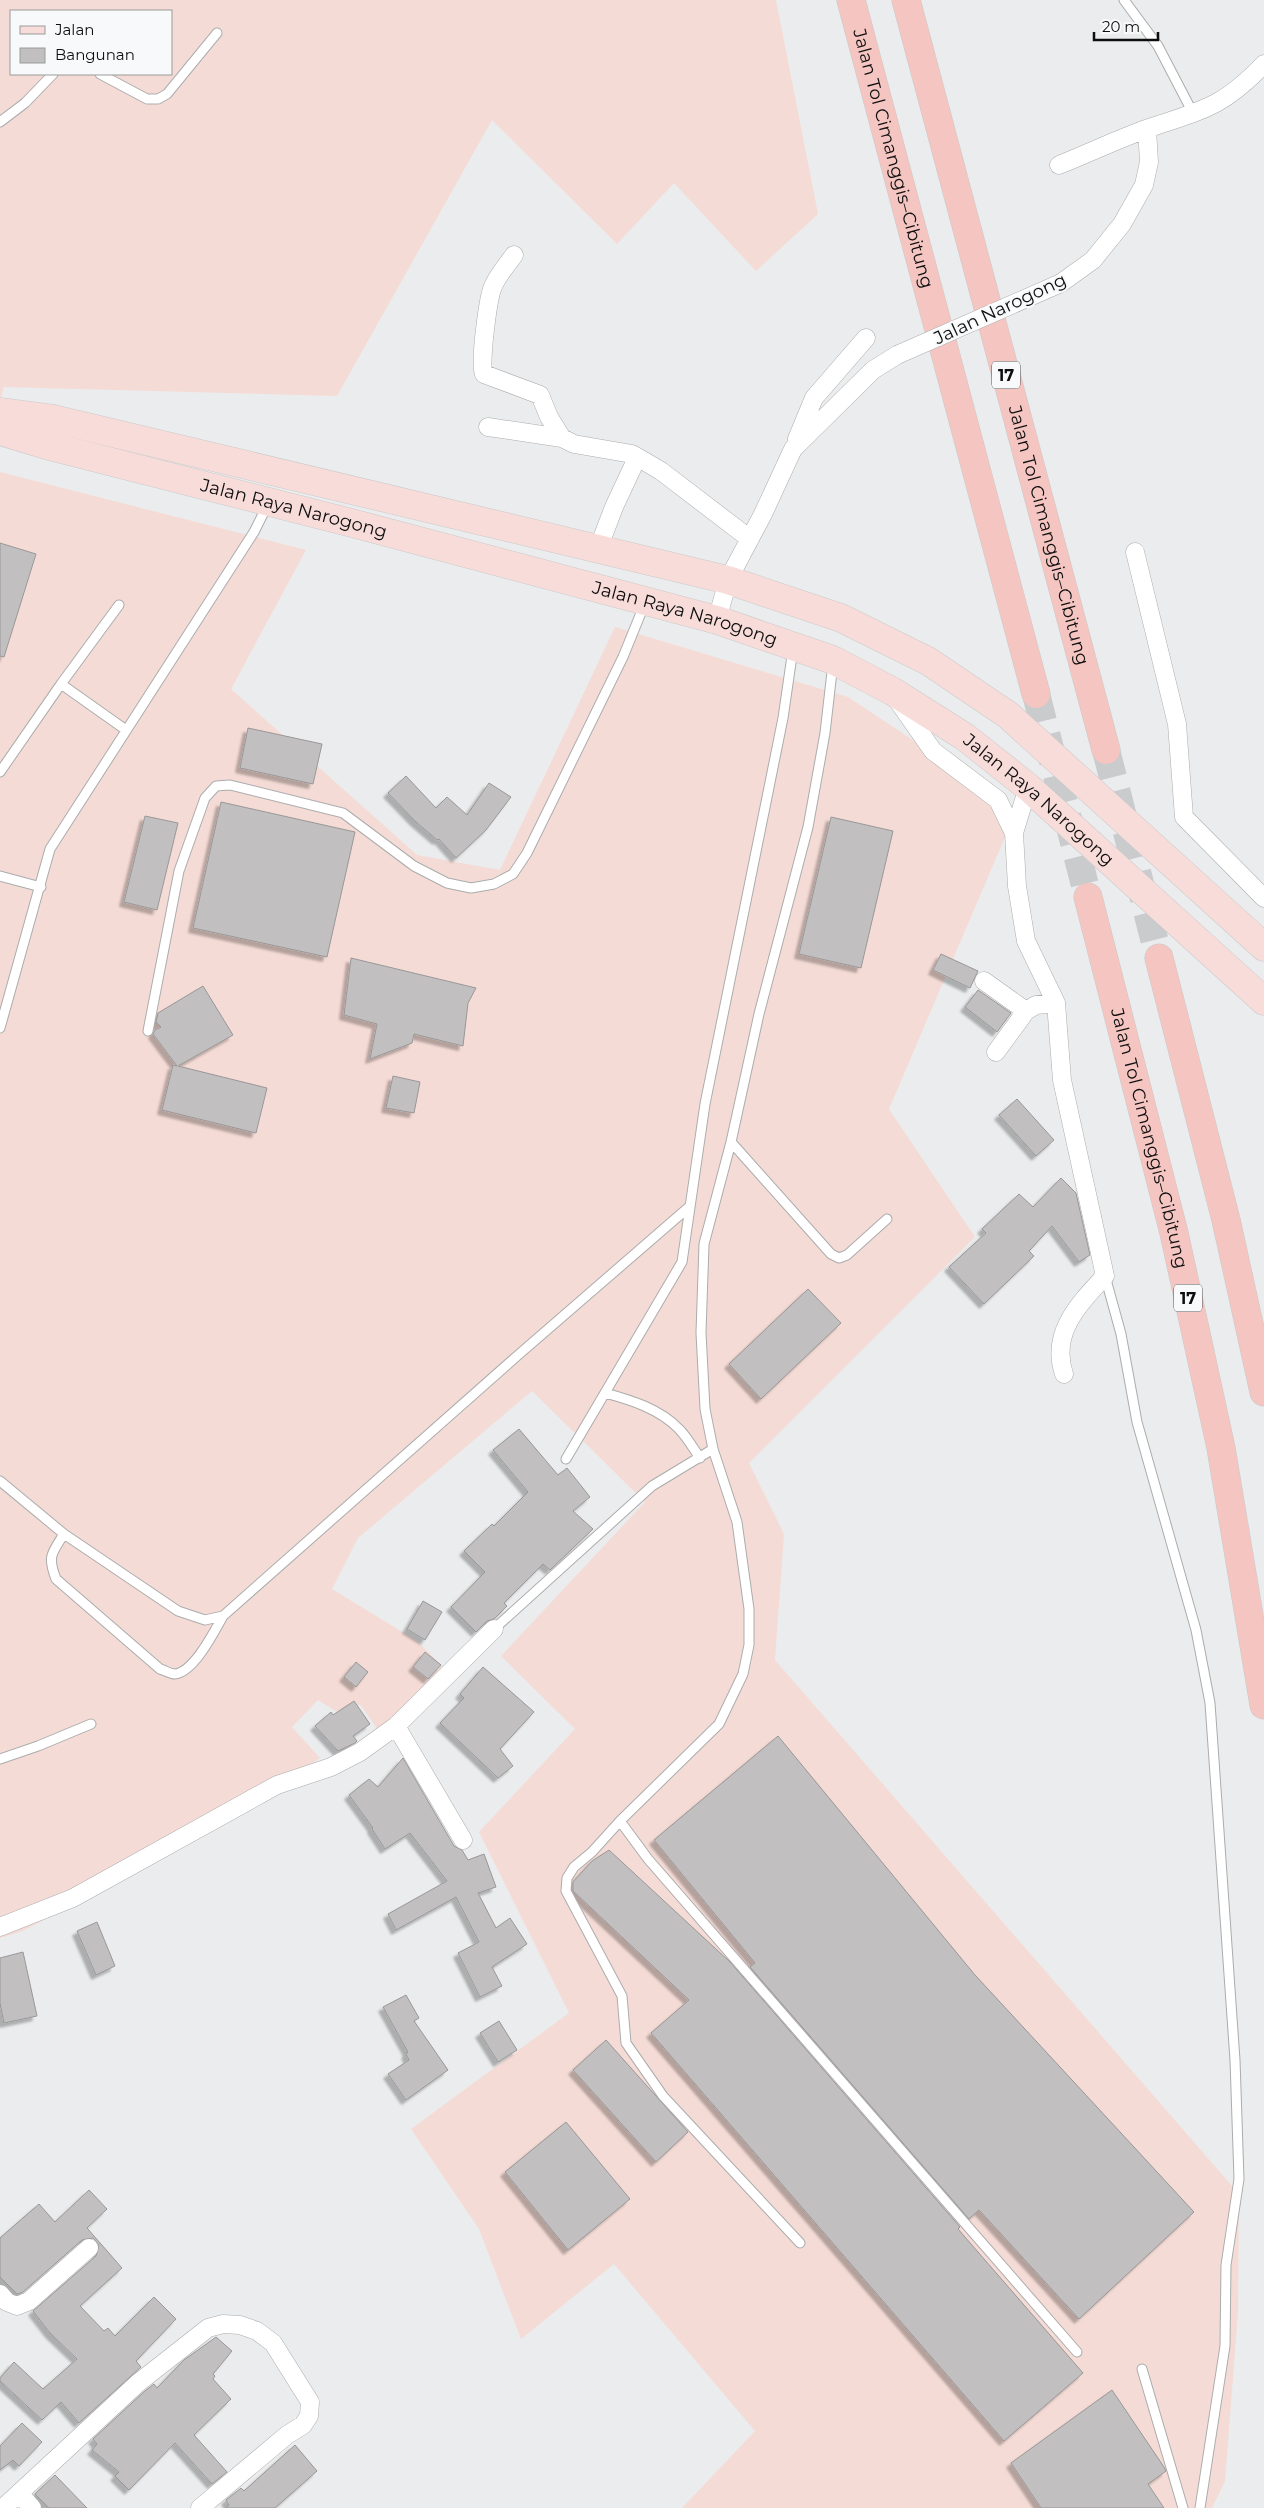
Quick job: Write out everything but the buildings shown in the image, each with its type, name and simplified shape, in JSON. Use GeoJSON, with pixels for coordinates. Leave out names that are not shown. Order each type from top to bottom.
{"type":"FeatureCollection","features":[{"type":"Feature","properties":{"kind":"highway","name":"Jalan Tol Cimanggis–Cibitung"},"geometry":{"type":"LineString","coordinates":[[851,0],[1036,694]]}},
{"type":"Feature","properties":{"kind":"highway","name":"Jalan Tol Cimanggis–Cibitung"},"geometry":{"type":"LineString","coordinates":[[906,0],[1106,750]]}},
{"type":"Feature","properties":{"kind":"highway","name":"Jalan Tol Cimanggis–Cibitung"},"geometry":{"type":"LineString","coordinates":[[1088,896],[1174,1233],[1221,1448],[1264,1705]]}},
{"type":"Feature","properties":{"kind":"highway"},"geometry":{"type":"LineString","coordinates":[[1159,958],[1226,1220],[1264,1392]]}},
{"type":"Feature","properties":{"kind":"main road","name":"Jalan Raya Narogong"},"geometry":{"type":"LineString","coordinates":[[0,412],[54,419],[728,580],[841,618],[928,661],[1008,715],[1264,947]]}},
{"type":"Feature","properties":{"kind":"main road","name":"Jalan Raya Narogong"},"geometry":{"type":"LineString","coordinates":[[0,431],[53,447],[269,501],[717,620],[833,660],[892,691],[965,737],[1028,787],[1264,1001]]}},
{"type":"Feature","properties":{"kind":"street"},"geometry":{"type":"LineString","coordinates":[[1059,165],[1148,129],[1194,115],[1218,104],[1243,86],[1264,64]]}},
{"type":"Feature","properties":{"kind":"street","name":"Jalan Narogong"},"geometry":{"type":"LineString","coordinates":[[792,449],[866,375],[897,355],[1061,283],[1093,260],[1122,224],[1144,184],[1149,162],[1148,129]]}},
{"type":"Feature","properties":{"kind":"street"},"geometry":{"type":"LineString","coordinates":[[514,255],[492,288],[482,369],[484,374],[540,395],[549,417],[562,438]]}},
{"type":"Feature","properties":{"kind":"street","name":"Jalan Narogong"},"geometry":{"type":"LineString","coordinates":[[717,620],[728,580],[750,539],[814,398],[866,338]]}},
{"type":"Feature","properties":{"kind":"street"},"geometry":{"type":"LineString","coordinates":[[488,427],[562,438],[574,444],[632,454],[661,471],[750,539]]}},
{"type":"Feature","properties":{"kind":"street"},"geometry":{"type":"LineString","coordinates":[[598,549],[614,507],[636,460],[635,457]]}},
{"type":"Feature","properties":{"kind":"street"},"geometry":{"type":"LineString","coordinates":[[1135,552],[1178,724],[1184,817],[1264,898]]}},
{"type":"Feature","properties":{"kind":"street"},"geometry":{"type":"LineString","coordinates":[[892,691],[933,751],[998,800],[1014,833]]}},
{"type":"Feature","properties":{"kind":"street"},"geometry":{"type":"LineString","coordinates":[[1028,787],[1014,833],[1017,886],[1026,941],[1056,1003],[1062,1080],[1106,1276],[1066,1324],[1059,1359],[1064,1374]]}},
{"type":"Feature","properties":{"kind":"street"},"geometry":{"type":"LineString","coordinates":[[984,981],[1026,1011]]}},
{"type":"Feature","properties":{"kind":"street"},"geometry":{"type":"LineString","coordinates":[[996,1052],[1026,1011],[1036,1005],[1056,1003]]}},
{"type":"Feature","properties":{"kind":"street"},"geometry":{"type":"LineString","coordinates":[[0,1927],[73,1898],[277,1785],[332,1767],[360,1752],[396,1726],[494,1629]]}},
{"type":"Feature","properties":{"kind":"street"},"geometry":{"type":"LineString","coordinates":[[396,1726],[464,1840]]}},
{"type":"Feature","properties":{"kind":"street"},"geometry":{"type":"LineString","coordinates":[[0,2294],[8,2302],[17,2306],[29,2302],[89,2248]]}},
{"type":"Feature","properties":{"kind":"street"},"geometry":{"type":"LineString","coordinates":[[3,2508],[138,2382],[208,2328],[223,2324],[240,2325],[257,2331],[273,2343],[310,2402],[309,2416],[302,2425],[287,2435],[200,2508]]}},
{"type":"Feature","properties":{"kind":"street"},"geometry":{"type":"LineString","coordinates":[[18,2493],[32,2508]]}},
{"type":"Feature","properties":{"kind":"lane"},"geometry":{"type":"LineString","coordinates":[[1124,0],[1158,46],[1194,115]]}},
{"type":"Feature","properties":{"kind":"lane"},"geometry":{"type":"LineString","coordinates":[[102,75],[147,99],[158,99],[167,94],[217,34]]}},
{"type":"Feature","properties":{"kind":"lane"},"geometry":{"type":"LineString","coordinates":[[0,122],[25,103],[52,75]]}},
{"type":"Feature","properties":{"kind":"lane"},"geometry":{"type":"LineString","coordinates":[[0,1028],[41,887],[50,848],[254,532],[269,501]]}},
{"type":"Feature","properties":{"kind":"lane"},"geometry":{"type":"LineString","coordinates":[[148,1031],[179,871],[205,798],[216,786],[230,785],[343,813],[414,866],[447,883],[471,888],[494,884],[513,874],[527,853],[623,657],[646,601]]}},
{"type":"Feature","properties":{"kind":"lane"},"geometry":{"type":"LineString","coordinates":[[0,772],[119,605]]}},
{"type":"Feature","properties":{"kind":"lane"},"geometry":{"type":"LineString","coordinates":[[566,1459],[682,1262],[705,1104],[783,718],[794,646]]}},
{"type":"Feature","properties":{"kind":"lane"},"geometry":{"type":"LineString","coordinates":[[800,2243],[663,2096],[626,2042],[622,1996],[592,1943],[566,1891],[567,1878],[574,1867],[592,1852],[620,1821],[719,1724],[743,1674],[749,1646],[748,1599],[737,1522],[713,1449],[705,1409],[702,1343],[704,1244],[731,1142],[759,1014],[808,827],[825,732],[833,660]]}},
{"type":"Feature","properties":{"kind":"lane"},"geometry":{"type":"LineString","coordinates":[[61,684],[126,730]]}},
{"type":"Feature","properties":{"kind":"lane"},"geometry":{"type":"LineString","coordinates":[[0,876],[41,887]]}},
{"type":"Feature","properties":{"kind":"lane"},"geometry":{"type":"LineString","coordinates":[[731,1142],[831,1254],[839,1258],[847,1255],[888,1219]]}},
{"type":"Feature","properties":{"kind":"lane"},"geometry":{"type":"LineString","coordinates":[[64,1534],[50,1555],[56,1579],[160,1668],[173,1674],[184,1671],[201,1652],[223,1616],[689,1207]]}},
{"type":"Feature","properties":{"kind":"lane"},"geometry":{"type":"LineString","coordinates":[[1106,1276],[1121,1334],[1137,1422],[1196,1630],[1210,1703],[1235,2060],[1239,2179],[1226,2265],[1225,2346],[1200,2508]]}},
{"type":"Feature","properties":{"kind":"lane"},"geometry":{"type":"LineString","coordinates":[[605,1393],[628,1400],[660,1414],[680,1429],[700,1458]]}},
{"type":"Feature","properties":{"kind":"lane"},"geometry":{"type":"LineString","coordinates":[[494,1629],[652,1486],[713,1449]]}},
{"type":"Feature","properties":{"kind":"lane"},"geometry":{"type":"LineString","coordinates":[[0,1481],[64,1534],[178,1612],[205,1620],[223,1616]]}},
{"type":"Feature","properties":{"kind":"lane"},"geometry":{"type":"LineString","coordinates":[[0,1759],[38,1746],[91,1724]]}},
{"type":"Feature","properties":{"kind":"lane"},"geometry":{"type":"LineString","coordinates":[[620,1821],[648,1859],[1077,2352]]}},
{"type":"Feature","properties":{"kind":"lane"},"geometry":{"type":"LineString","coordinates":[[1142,2369],[1183,2508]]}},
{"type":"Feature","properties":{"kind":"shaded area"},"geometry":{"type":"Polygon","coordinates":[[[0,0],[776,0],[818,214],[756,271],[674,183],[617,244],[492,120],[337,396],[4,387],[0,400],[0,0]]]}},
{"type":"Feature","properties":{"kind":"shaded area"},"geometry":{"type":"Polygon","coordinates":[[[0,472],[306,550],[231,689],[417,855],[500,870],[615,627],[848,697],[1017,809],[889,1109],[975,1237],[749,1463],[784,1534],[775,1660],[1239,2194],[1238,2312],[1225,2481],[1212,2508],[682,2508],[755,2431],[614,2264],[521,2339],[479,2229],[411,2129],[569,2013],[479,1832],[575,1729],[501,1656],[645,1502],[532,1391],[358,1538],[332,1589],[417,1641],[448,1672],[385,1740],[360,1704],[347,1718],[318,1700],[292,1727],[320,1758],[236,1815],[23,1931],[0,1938],[0,472]]]}},
{"type":"Feature","properties":{"kind":"tunnel"},"geometry":{"type":"LineString","coordinates":[[1036,694],[1088,897]]}},
{"type":"Feature","properties":{"kind":"tunnel"},"geometry":{"type":"LineString","coordinates":[[1106,750],[1159,958]]}}]}
